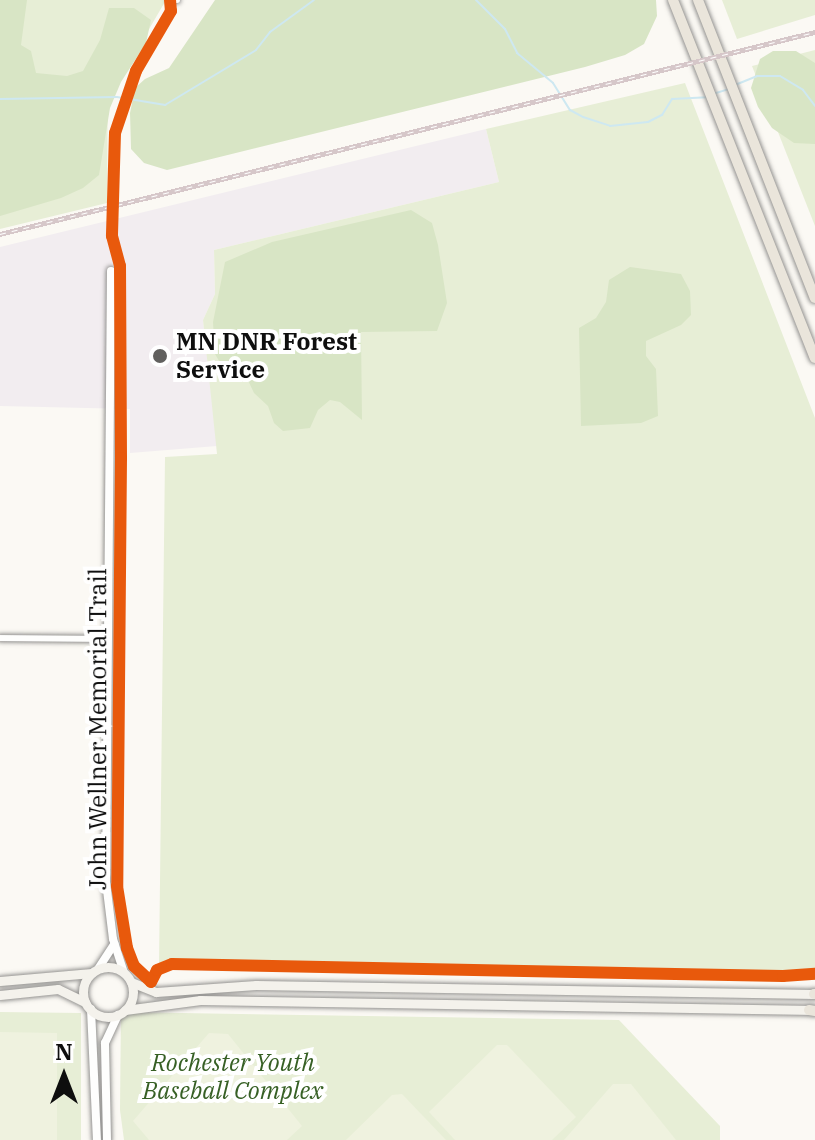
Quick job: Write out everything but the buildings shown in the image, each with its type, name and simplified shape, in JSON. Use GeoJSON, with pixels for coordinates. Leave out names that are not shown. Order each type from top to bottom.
{"type":"FeatureCollection","features":[{"type":"Feature","properties":{"kind":"main road"},"geometry":{"type":"LineString","coordinates":[[673,0],[815,358]]}},
{"type":"Feature","properties":{"kind":"main road"},"geometry":{"type":"LineString","coordinates":[[698,0],[815,298]]}},
{"type":"Feature","properties":{"kind":"main road"},"geometry":{"type":"LineString","coordinates":[[0,981],[116,968],[124,972],[131,982],[133,997],[121,1012]]}},
{"type":"Feature","properties":{"kind":"main road"},"geometry":{"type":"LineString","coordinates":[[89,1006],[84,987],[95,971]]}},
{"type":"Feature","properties":{"kind":"main road"},"geometry":{"type":"LineString","coordinates":[[131,982],[156,992],[256,985],[815,994]]}},
{"type":"Feature","properties":{"kind":"main road"},"geometry":{"type":"LineString","coordinates":[[0,995],[58,989],[103,1016],[200,1000],[813,1011]]}},
{"type":"Feature","properties":{"kind":"street"},"geometry":{"type":"LineString","coordinates":[[170,0],[177,0]]}},
{"type":"Feature","properties":{"kind":"street"},"geometry":{"type":"LineString","coordinates":[[111,271],[106,882],[114,944],[124,972]]}},
{"type":"Feature","properties":{"kind":"street"},"geometry":{"type":"LineString","coordinates":[[0,638],[108,639]]}},
{"type":"Feature","properties":{"kind":"street"},"geometry":{"type":"LineString","coordinates":[[95,971],[114,944]]}},
{"type":"Feature","properties":{"kind":"street"},"geometry":{"type":"LineString","coordinates":[[89,1006],[97,1140]]}},
{"type":"Feature","properties":{"kind":"street"},"geometry":{"type":"LineString","coordinates":[[107,1140],[105,1043],[121,1012]]}},
{"type":"Feature","properties":{"kind":"shaded area"},"geometry":{"type":"Polygon","coordinates":[[[486,129],[499,182],[214,250],[215,294],[203,320],[217,446],[130,453],[130,409],[0,406],[0,247],[486,129]]]}},
{"type":"Feature","properties":{"kind":"green space"},"geometry":{"type":"Polygon","coordinates":[[[0,0],[166,0],[131,60],[108,61],[107,203],[0,229],[0,0]]]}},
{"type":"Feature","properties":{"kind":"green space"},"geometry":{"type":"Polygon","coordinates":[[[0,0],[27,0],[21,45],[31,51],[36,73],[67,76],[83,71],[100,40],[109,8],[134,8],[151,20],[146,43],[121,82],[110,108],[99,175],[83,188],[61,198],[0,216],[0,0]]]}},
{"type":"Feature","properties":{"kind":"green space"},"geometry":{"type":"Polygon","coordinates":[[[215,0],[656,0],[657,16],[644,44],[625,55],[585,67],[167,170],[144,163],[131,149],[130,113],[135,88],[145,79],[169,68],[215,0]]]}},
{"type":"Feature","properties":{"kind":"green space"},"geometry":{"type":"Polygon","coordinates":[[[722,0],[815,0],[815,15],[737,39],[722,0]]]}},
{"type":"Feature","properties":{"kind":"green space"},"geometry":{"type":"Polygon","coordinates":[[[815,50],[815,226],[752,66],[815,50]]]}},
{"type":"Feature","properties":{"kind":"green space"},"geometry":{"type":"Polygon","coordinates":[[[773,51],[796,51],[815,63],[815,144],[794,143],[772,128],[758,107],[751,88],[760,59],[773,51]]]}},
{"type":"Feature","properties":{"kind":"green space"},"geometry":{"type":"Polygon","coordinates":[[[685,83],[815,418],[815,977],[159,966],[165,457],[217,454],[203,320],[215,294],[214,250],[499,182],[486,129],[685,83]]]}},
{"type":"Feature","properties":{"kind":"green space"},"geometry":{"type":"Polygon","coordinates":[[[411,210],[432,223],[438,245],[447,303],[437,331],[361,332],[362,420],[340,402],[330,400],[318,410],[310,428],[283,431],[274,423],[268,406],[254,393],[245,374],[225,371],[215,354],[213,322],[225,262],[272,242],[411,210]]]}},
{"type":"Feature","properties":{"kind":"green space"},"geometry":{"type":"Polygon","coordinates":[[[630,267],[681,274],[690,291],[691,315],[681,325],[646,341],[646,356],[656,369],[658,416],[641,423],[581,426],[579,328],[596,318],[606,302],[609,280],[630,267]]]}},
{"type":"Feature","properties":{"kind":"green space"},"geometry":{"type":"Polygon","coordinates":[[[0,1012],[81,1013],[81,1140],[0,1140],[0,1012]]]}},
{"type":"Feature","properties":{"kind":"green space","name":"Rochester Youth Baseball Complex"},"geometry":{"type":"Polygon","coordinates":[[[121,1012],[619,1020],[720,1126],[720,1140],[124,1140],[120,1110],[121,1012]]]}},
{"type":"Feature","properties":{"kind":"green space"},"geometry":{"type":"Polygon","coordinates":[[[0,1032],[57,1033],[57,1140],[0,1140],[0,1032]]]}},
{"type":"Feature","properties":{"kind":"green space"},"geometry":{"type":"Polygon","coordinates":[[[209,1033],[228,1034],[302,1126],[287,1140],[149,1140],[133,1121],[209,1033]]]}},
{"type":"Feature","properties":{"kind":"green space"},"geometry":{"type":"Polygon","coordinates":[[[497,1045],[507,1045],[576,1117],[552,1140],[455,1140],[429,1112],[497,1045]]]}},
{"type":"Feature","properties":{"kind":"green space"},"geometry":{"type":"Polygon","coordinates":[[[613,1084],[631,1084],[676,1140],[564,1140],[613,1084]]]}},
{"type":"Feature","properties":{"kind":"green space"},"geometry":{"type":"Polygon","coordinates":[[[402,1094],[446,1140],[346,1140],[392,1095],[402,1094]]]}},
{"type":"Feature","properties":{"kind":"waterway"},"geometry":{"type":"LineString","coordinates":[[0,99],[117,97],[165,105],[256,50],[270,32],[314,0]]}},
{"type":"Feature","properties":{"kind":"waterway"},"geometry":{"type":"LineString","coordinates":[[476,0],[505,29],[517,53],[553,83],[570,110],[583,117],[610,126],[648,122],[662,115],[672,99],[707,97]]}},
{"type":"Feature","properties":{"kind":"waterway"},"geometry":{"type":"LineString","coordinates":[[735,85],[757,76],[780,76],[803,90],[815,106]]}},
{"type":"Feature","properties":{"kind":"waterway"},"geometry":{"type":"LineString","coordinates":[[716,93],[729,89]]}},
{"type":"Feature","properties":{"kind":"railway"},"geometry":{"type":"LineString","coordinates":[[0,234],[815,32]]}},
{"type":"Feature","properties":{"kind":"cycle path","name":"John Wellner Memorial Trail"},"geometry":{"type":"LineString","coordinates":[[170,0],[171,11],[136,71],[115,133],[112,236],[120,266],[121,458],[117,886],[127,948],[134,966],[151,982],[157,970],[172,964],[783,976],[815,974]]}},
{"type":"Feature","properties":{"kind":"place","name":"MN DNR Forest Service"},"geometry":{"type":"Point","coordinates":[160,356]}}]}
